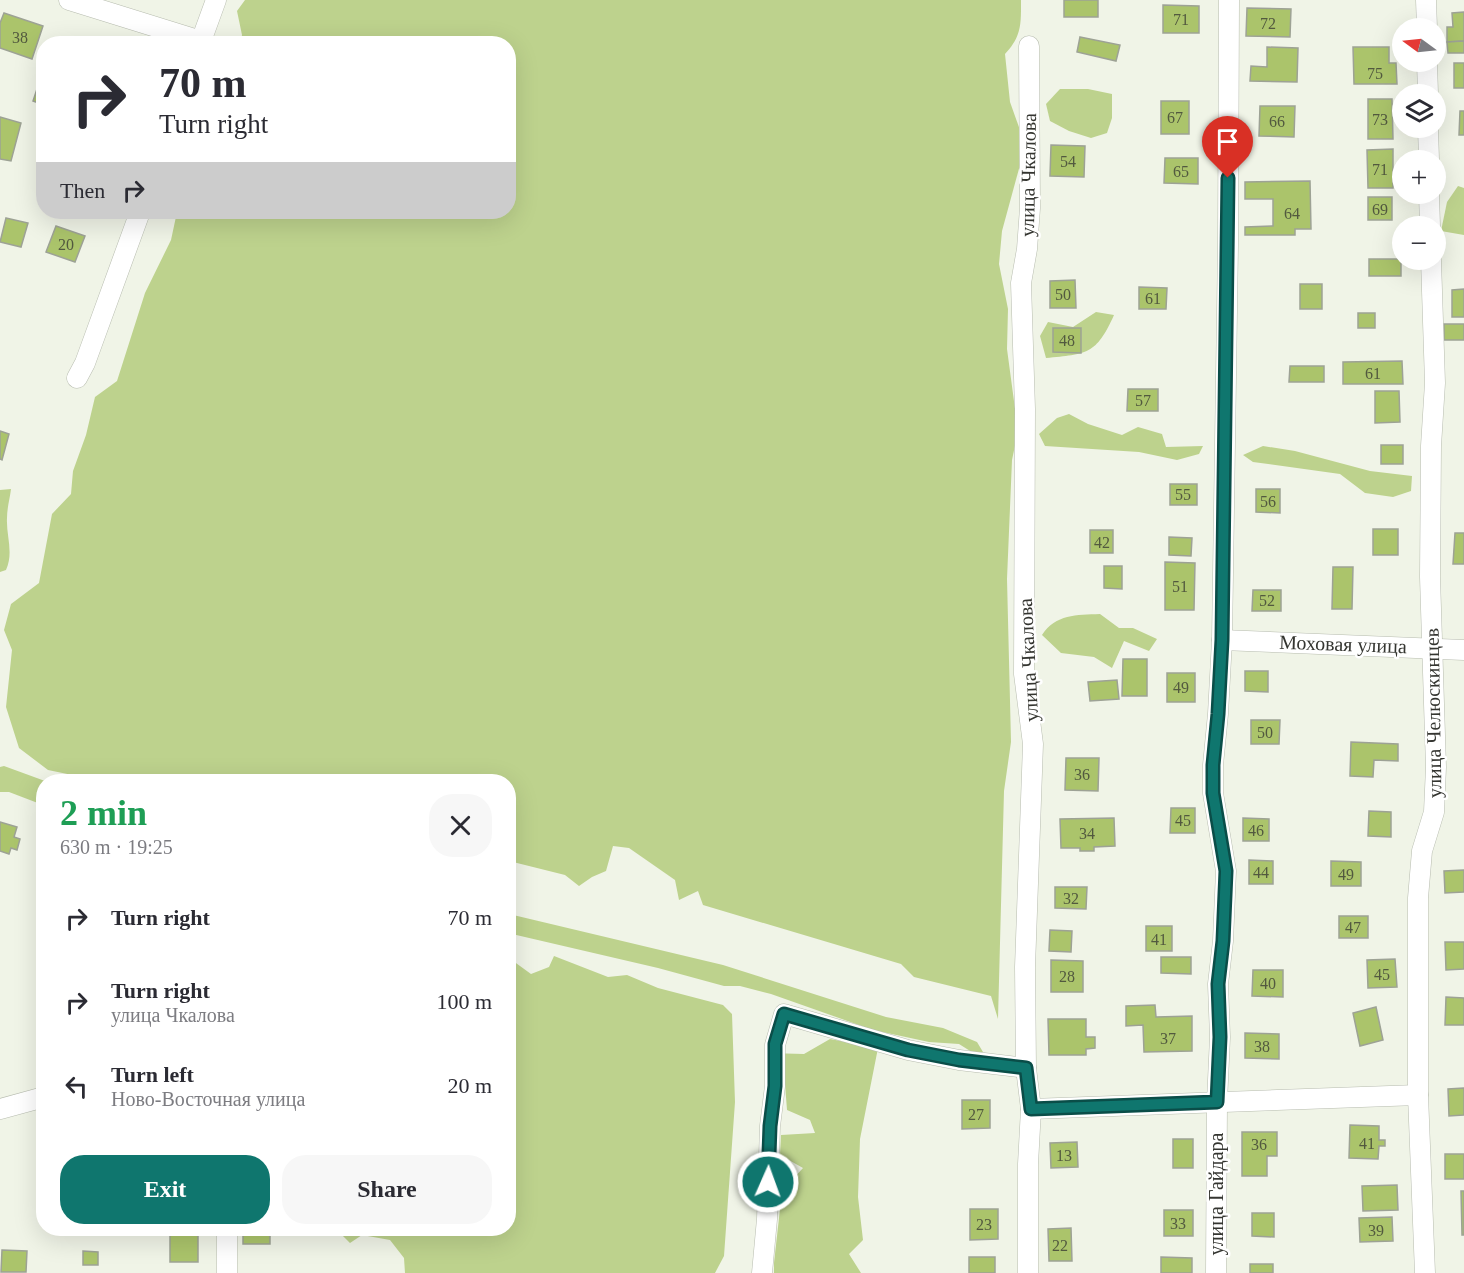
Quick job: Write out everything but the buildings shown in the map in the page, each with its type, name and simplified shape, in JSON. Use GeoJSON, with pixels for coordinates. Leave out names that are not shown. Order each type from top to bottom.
{"type":"FeatureCollection","features":[{"type":"Feature","properties":{"kind":"street"},"geometry":{"type":"LineString","coordinates":[[69,0],[182,36]]}},
{"type":"Feature","properties":{"kind":"street"},"geometry":{"type":"LineString","coordinates":[[203,36],[216,0]]}},
{"type":"Feature","properties":{"kind":"street","name":"улица Гайдара"},"geometry":{"type":"LineString","coordinates":[[1216,1273],[1217,1102],[1220,1037],[1218,984],[1223,941],[1226,871],[1213,793],[1213,765],[1222,640],[1229,0]]}},
{"type":"Feature","properties":{"kind":"street"},"geometry":{"type":"LineString","coordinates":[[1426,0],[1427,18]]}},
{"type":"Feature","properties":{"kind":"street","name":"улица Чкалова"},"geometry":{"type":"LineString","coordinates":[[1028,1273],[1028,1164],[1031,1109],[1026,1068],[1025,968],[1033,744],[1024,674],[1025,409],[1021,283],[1027,249],[1030,208],[1029,46]]}},
{"type":"Feature","properties":{"kind":"street"},"geometry":{"type":"LineString","coordinates":[[77,378],[137,219]]}},
{"type":"Feature","properties":{"kind":"street","name":"улица Челюскинцев"},"geometry":{"type":"LineString","coordinates":[[1425,1273],[1418,1095],[1418,898],[1422,851],[1434,812],[1436,767],[1430,565],[1431,446],[1435,383],[1431,270]]}},
{"type":"Feature","properties":{"kind":"street","name":"Моховая улица"},"geometry":{"type":"LineString","coordinates":[[1222,640],[1464,650]]}},
{"type":"Feature","properties":{"kind":"street"},"geometry":{"type":"LineString","coordinates":[[762,1273],[767,1219],[770,1126],[775,1086],[775,1044],[784,1014],[908,1050],[959,1060],[1026,1068]]}},
{"type":"Feature","properties":{"kind":"street"},"geometry":{"type":"LineString","coordinates":[[1031,1109],[1418,1095]]}},
{"type":"Feature","properties":{"kind":"street"},"geometry":{"type":"LineString","coordinates":[[0,1109],[36,1099]]}},
{"type":"Feature","properties":{"kind":"street"},"geometry":{"type":"LineString","coordinates":[[227,1236],[227,1273]]}},
{"type":"Feature","properties":{"kind":"green space"},"geometry":{"type":"Polygon","coordinates":[[[245,0],[1021,0],[1018,35],[1005,54],[1010,102],[1020,130],[1020,165],[1002,231],[999,264],[1008,309],[1007,349],[1018,431],[1012,460],[1007,579],[1011,742],[1004,791],[998,1019],[991,996],[914,977],[901,964],[703,905],[698,891],[679,900],[675,880],[629,848],[613,846],[606,871],[579,886],[565,875],[516,863],[516,774],[67,774],[48,770],[19,748],[6,707],[12,650],[4,630],[11,604],[39,583],[52,514],[71,494],[73,471],[86,435],[95,397],[117,381],[145,293],[171,240],[176,219],[516,219],[516,36],[242,36],[237,11],[245,0]]]}},
{"type":"Feature","properties":{"kind":"green space"},"geometry":{"type":"Polygon","coordinates":[[[1060,89],[1088,89],[1112,94],[1112,118],[1107,133],[1091,138],[1069,131],[1050,121],[1046,104],[1060,89]]]}},
{"type":"Feature","properties":{"kind":"green space"},"geometry":{"type":"Polygon","coordinates":[[[1458,186],[1464,188],[1464,235],[1446,232],[1446,216],[1444,216],[1447,202],[1458,186]]]}},
{"type":"Feature","properties":{"kind":"green space"},"geometry":{"type":"Polygon","coordinates":[[[1096,312],[1114,315],[1102,338],[1095,345],[1081,353],[1046,358],[1040,336],[1048,322],[1073,327],[1096,312]]]}},
{"type":"Feature","properties":{"kind":"green space"},"geometry":{"type":"Polygon","coordinates":[[[1069,414],[1088,424],[1122,435],[1138,427],[1162,434],[1166,447],[1203,446],[1199,454],[1177,460],[1139,452],[1045,446],[1039,434],[1057,418],[1069,414]]]}},
{"type":"Feature","properties":{"kind":"green space"},"geometry":{"type":"Polygon","coordinates":[[[1263,446],[1295,451],[1370,471],[1412,476],[1411,491],[1393,497],[1365,493],[1340,474],[1253,462],[1243,455],[1263,446]]]}},
{"type":"Feature","properties":{"kind":"green space"},"geometry":{"type":"Polygon","coordinates":[[[11,489],[7,511],[10,550],[6,570],[0,572],[0,490],[11,489]]]}},
{"type":"Feature","properties":{"kind":"green space"},"geometry":{"type":"Polygon","coordinates":[[[1100,614],[1119,628],[1133,628],[1157,639],[1149,651],[1124,641],[1112,668],[1094,657],[1061,653],[1042,635],[1060,619],[1100,614]]]}},
{"type":"Feature","properties":{"kind":"green space"},"geometry":{"type":"Polygon","coordinates":[[[4,766],[36,778],[36,802],[9,792],[0,792],[0,767],[4,766]]]}},
{"type":"Feature","properties":{"kind":"green space"},"geometry":{"type":"Polygon","coordinates":[[[516,916],[723,965],[886,1017],[943,1028],[977,1042],[983,1052],[975,1054],[959,1044],[929,1042],[873,1030],[771,994],[740,986],[724,986],[516,935],[516,916]]]}},
{"type":"Feature","properties":{"kind":"green space"},"geometry":{"type":"Polygon","coordinates":[[[554,956],[608,977],[627,975],[658,988],[723,1005],[732,1014],[735,1102],[724,1256],[715,1273],[405,1273],[404,1258],[390,1240],[368,1236],[516,1236],[516,963],[531,974],[549,967],[554,956]]]}},
{"type":"Feature","properties":{"kind":"green space"},"geometry":{"type":"Polygon","coordinates":[[[830,1039],[878,1048],[860,1139],[858,1197],[863,1240],[849,1254],[861,1273],[774,1273],[782,1191],[803,1168],[780,1155],[781,1135],[815,1133],[810,1120],[787,1110],[784,1071],[768,1053],[804,1054],[830,1039]]]}},
{"type":"Feature","properties":{"kind":"green space"},"geometry":{"type":"Polygon","coordinates":[[[343,1236],[360,1236],[350,1243],[343,1236]]]}},
{"type":"Feature","properties":{"kind":"route"},"geometry":{"type":"LineString","coordinates":[[768,1182],[770,1126],[775,1086],[775,1044],[784,1014],[908,1050],[959,1060],[1026,1068],[1031,1109],[1217,1102],[1220,1037],[1218,984],[1223,941],[1226,871],[1213,793],[1213,765],[1222,640],[1228,178]]}}]}
